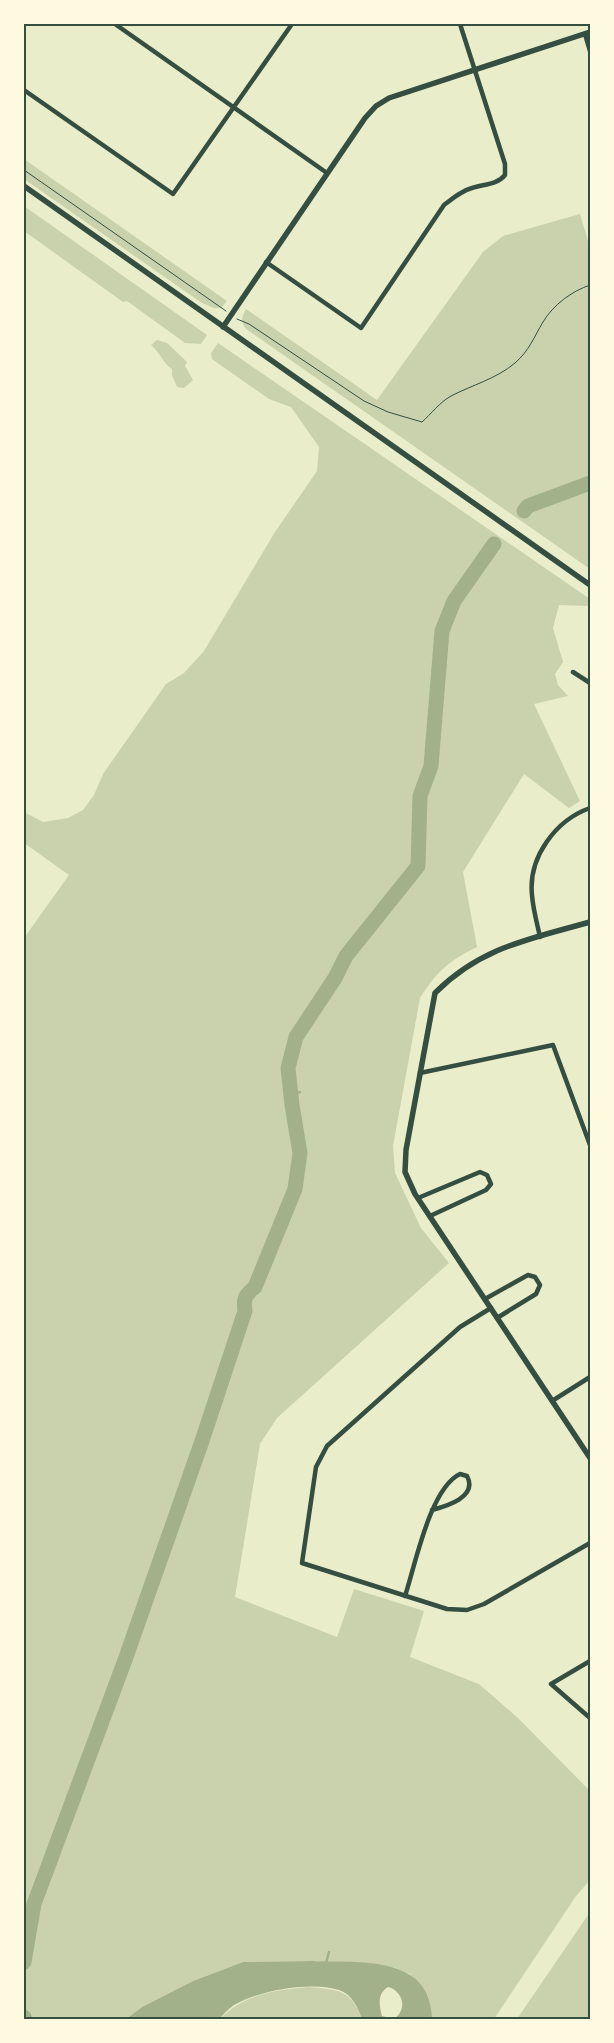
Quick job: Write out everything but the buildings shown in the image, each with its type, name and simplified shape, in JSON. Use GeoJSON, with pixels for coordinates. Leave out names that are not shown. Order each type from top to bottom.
{"type":"FeatureCollection","features":[{"type":"Feature","properties":{"kind":"street"},"geometry":{"type":"LineString","coordinates":[[115,24],[327,173]]}},
{"type":"Feature","properties":{"kind":"street"},"geometry":{"type":"LineString","coordinates":[[24,90],[173,194],[292,24]]}},
{"type":"Feature","properties":{"kind":"street"},"geometry":{"type":"LineString","coordinates":[[266,262],[361,328],[444,205],[456,195],[470,188],[500,181],[505,175],[505,164],[460,24]]}},
{"type":"Feature","properties":{"kind":"street"},"geometry":{"type":"LineString","coordinates":[[223,327],[327,173],[376,106],[389,98],[588,33],[590,51]]}},
{"type":"Feature","properties":{"kind":"street"},"geometry":{"type":"LineString","coordinates":[[24,186],[590,585]]}},
{"type":"Feature","properties":{"kind":"street"},"geometry":{"type":"LineString","coordinates":[[573,672],[590,683]]}},
{"type":"Feature","properties":{"kind":"street"},"geometry":{"type":"LineString","coordinates":[[540,937],[531,893],[535,868],[543,848],[556,828],[575,813],[590,808]]}},
{"type":"Feature","properties":{"kind":"street"},"geometry":{"type":"LineString","coordinates":[[590,922],[497,949],[474,961],[452,976],[435,993],[406,1150],[405,1172],[418,1198],[590,1458]]}},
{"type":"Feature","properties":{"kind":"street"},"geometry":{"type":"LineString","coordinates":[[420,1074],[553,1045],[590,1146]]}},
{"type":"Feature","properties":{"kind":"street"},"geometry":{"type":"LineString","coordinates":[[418,1198],[480,1172],[487,1175],[491,1184],[486,1190],[430,1216]]}},
{"type":"Feature","properties":{"kind":"street"},"geometry":{"type":"LineString","coordinates":[[485,1300],[528,1275],[535,1277],[540,1285],[536,1294],[497,1318]]}},
{"type":"Feature","properties":{"kind":"street"},"geometry":{"type":"LineString","coordinates":[[491,1308],[460,1327],[328,1446],[316,1467],[302,1563],[447,1609],[467,1610],[484,1604],[590,1543]]}},
{"type":"Feature","properties":{"kind":"street"},"geometry":{"type":"LineString","coordinates":[[552,1401],[590,1376]]}},
{"type":"Feature","properties":{"kind":"street"},"geometry":{"type":"LineString","coordinates":[[405,1596],[432,1510],[452,1478],[460,1474],[467,1476],[470,1482],[469,1490],[463,1496],[451,1505],[432,1510]]}},
{"type":"Feature","properties":{"kind":"street"},"geometry":{"type":"LineString","coordinates":[[590,1661],[551,1684],[590,1718]]}},
{"type":"Feature","properties":{"kind":"path"},"geometry":{"type":"LineString","coordinates":[[24,170],[221,307]]}},
{"type":"Feature","properties":{"kind":"path"},"geometry":{"type":"LineString","coordinates":[[241,321],[250,324],[364,401],[388,412],[422,422],[448,397],[500,374],[516,362],[532,345],[543,321],[556,306],[568,296],[590,285]]}},
{"type":"Feature","properties":{"kind":"shaded area"},"geometry":{"type":"Polygon","coordinates":[[[24,159],[227,301],[221,308],[214,308],[202,303],[24,179],[24,159]]]}},
{"type":"Feature","properties":{"kind":"shaded area"},"geometry":{"type":"Polygon","coordinates":[[[24,206],[207,335],[201,344],[185,343],[127,301],[123,302],[24,231],[24,206]]]}},
{"type":"Feature","properties":{"kind":"shaded area"},"geometry":{"type":"Polygon","coordinates":[[[580,214],[590,248],[590,569],[246,329],[242,321],[246,309],[377,400],[483,252],[503,236],[580,214]]]}},
{"type":"Feature","properties":{"kind":"shaded area"},"geometry":{"type":"Polygon","coordinates":[[[157,340],[167,343],[187,362],[185,366],[193,380],[184,388],[177,387],[172,375],[172,369],[151,345],[157,340]]]}},
{"type":"Feature","properties":{"kind":"shaded area"},"geometry":{"type":"Polygon","coordinates":[[[218,343],[590,599],[590,606],[559,605],[553,628],[563,662],[555,674],[558,685],[568,696],[534,704],[580,801],[569,808],[524,774],[463,872],[477,947],[444,968],[420,998],[393,1146],[395,1173],[421,1228],[449,1263],[277,1418],[260,1444],[235,1597],[337,1637],[354,1589],[424,1611],[410,1657],[479,1684],[518,1718],[590,1791],[590,1880],[576,1896],[494,2019],[432,2019],[410,1974],[393,1967],[313,1961],[243,1962],[193,1981],[142,2007],[126,2019],[24,2019],[24,938],[69,875],[24,843],[24,812],[43,822],[68,818],[83,810],[94,795],[103,774],[166,684],[184,673],[204,651],[275,532],[317,471],[319,447],[291,407],[269,399],[212,359],[211,353],[218,343]]]}},
{"type":"Feature","properties":{"kind":"shaded area"},"geometry":{"type":"Polygon","coordinates":[[[590,1912],[590,2019],[517,2019],[590,1912]]]}},
{"type":"Feature","properties":{"kind":"shaded area"},"geometry":{"type":"Polygon","coordinates":[[[243,1962],[346,1962],[382,1965],[399,1969],[413,1977],[424,1988],[430,2004],[432,2019],[394,2019],[362,2019],[354,2002],[344,1992],[328,1987],[315,1986],[286,1988],[246,1999],[234,2005],[219,2019],[126,2019],[142,2007],[193,1981],[243,1962]],[[388,1987],[380,1996],[382,2016],[394,2019],[402,2006],[400,1996],[388,1987]]]}},
{"type":"Feature","properties":{"kind":"shaded area"},"geometry":{"type":"Polygon","coordinates":[[[309,1987],[328,1989],[348,1996],[358,2009],[362,2019],[219,2019],[240,2004],[261,1995],[309,1987]]]}},
{"type":"Feature","properties":{"kind":"waterway"},"geometry":{"type":"LineString","coordinates":[[524,511],[528,506],[590,483]]}},
{"type":"Feature","properties":{"kind":"waterway"},"geometry":{"type":"LineString","coordinates":[[24,1962],[34,1904],[125,1660],[202,1441],[245,1311],[244,1303],[249,1292],[255,1287],[295,1189],[300,1153],[288,1068],[296,1037],[335,978],[346,956],[418,866],[420,796],[431,766],[442,631],[454,601],[494,544]]}},
{"type":"Feature","properties":{"kind":"waterway"},"geometry":{"type":"LineString","coordinates":[[292,1099],[296,1093],[300,1092]]}},
{"type":"Feature","properties":{"kind":"waterway"},"geometry":{"type":"LineString","coordinates":[[326,1963],[329,1952]]}}]}
